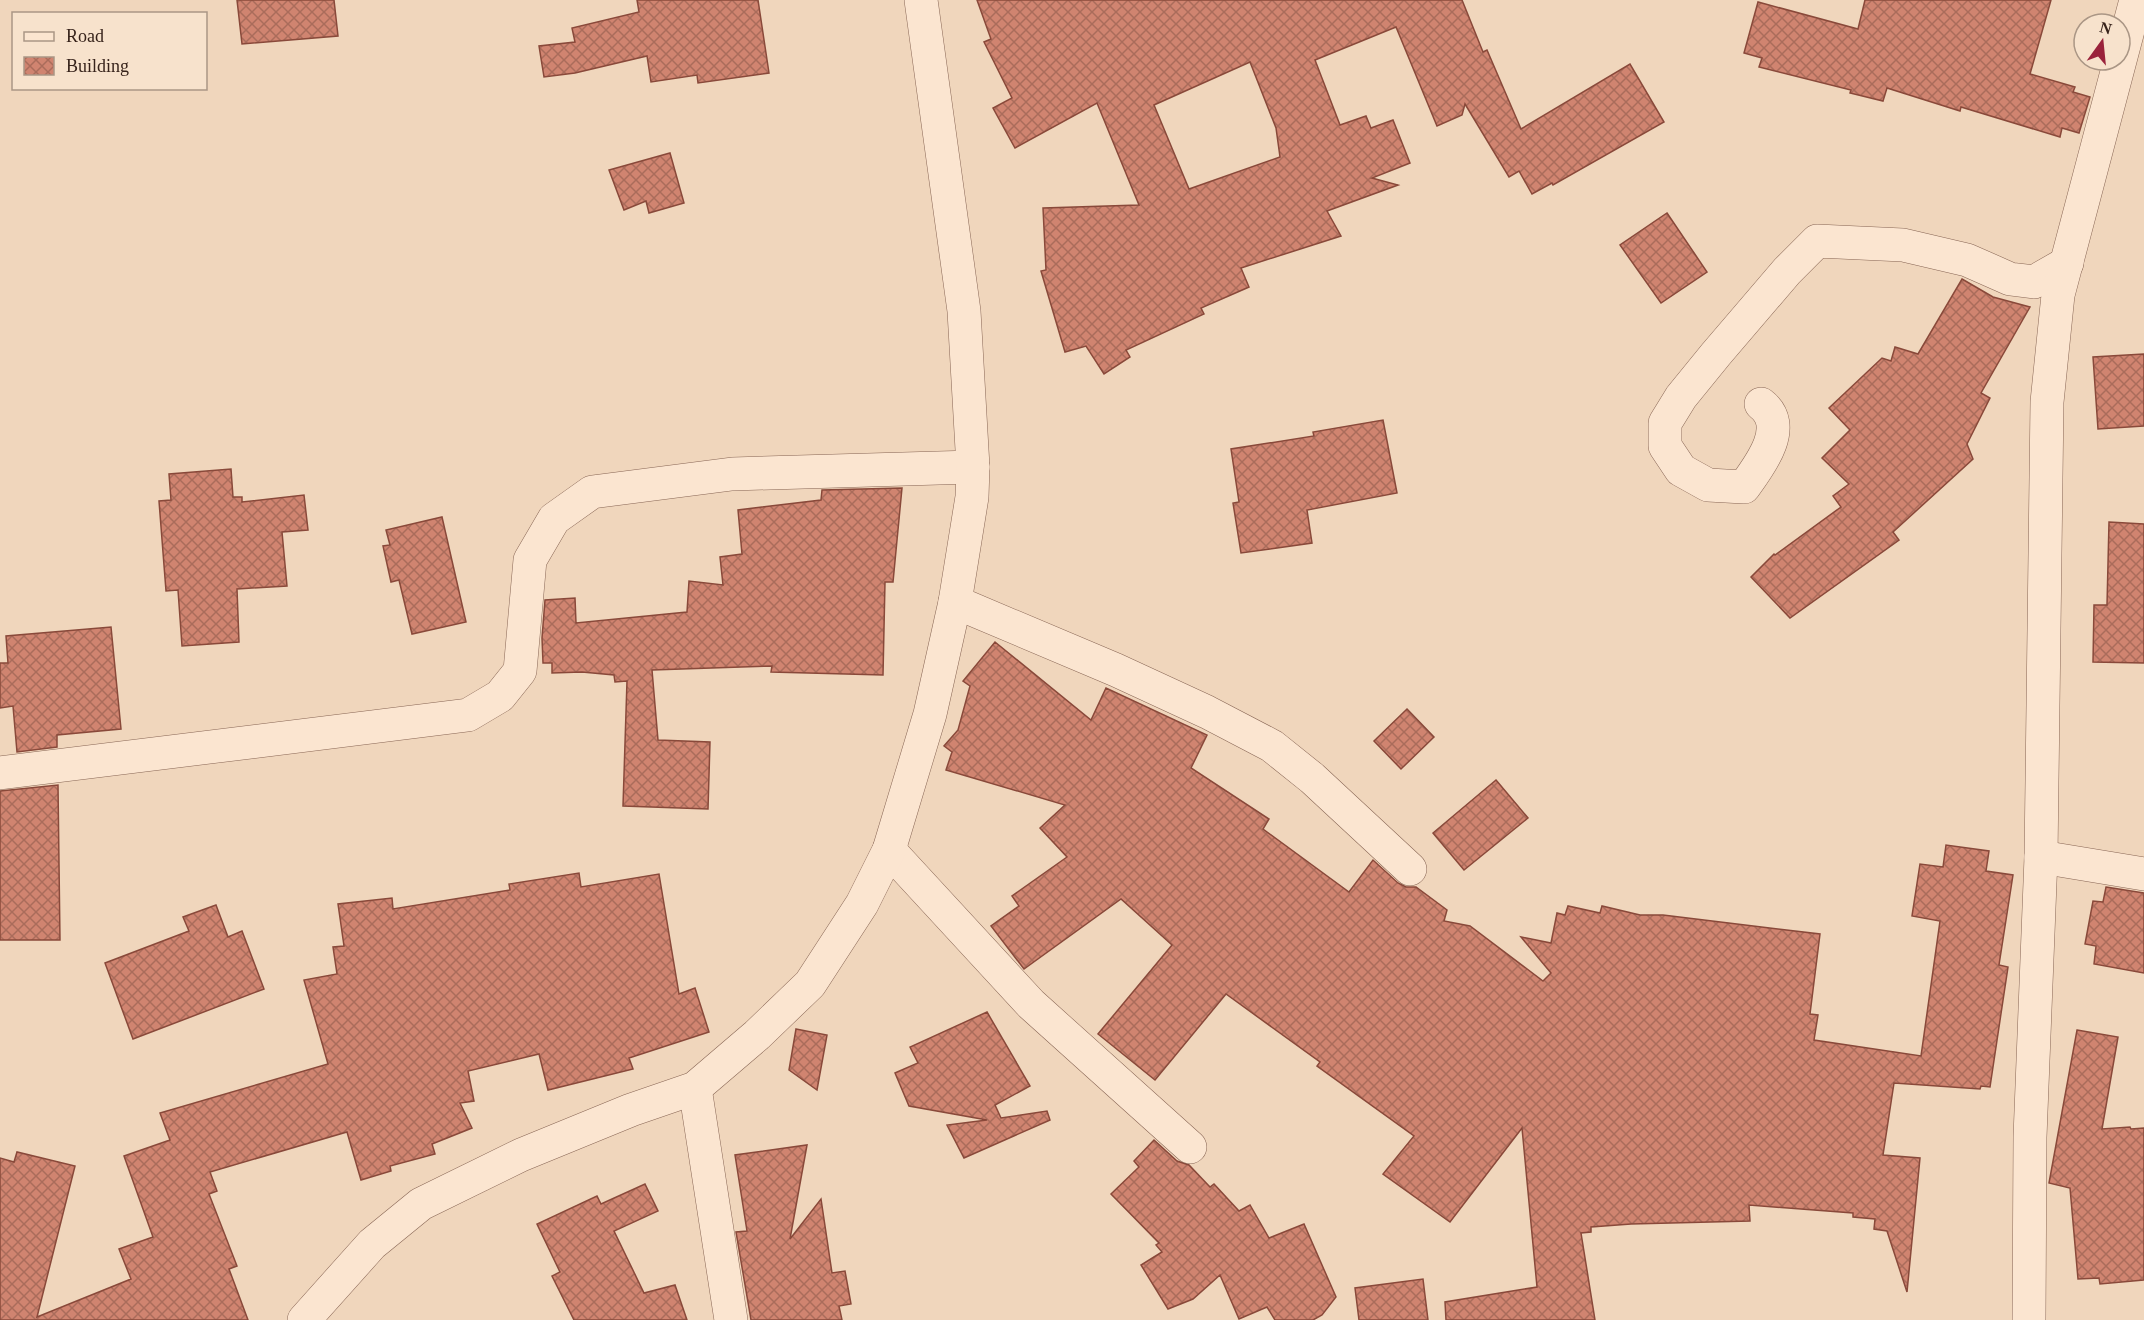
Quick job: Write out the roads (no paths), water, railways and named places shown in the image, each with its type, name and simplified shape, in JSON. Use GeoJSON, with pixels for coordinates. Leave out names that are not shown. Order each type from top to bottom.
{"type":"FeatureCollection","features":[{"type":"Feature","properties":{"kind":"street"},"geometry":{"type":"LineString","coordinates":[[304,1320],[372,1244],[421,1204],[521,1155],[631,1110],[695,1088],[757,1035],[810,984],[862,904],[889,850],[930,714],[955,602],[972,497],[973,467],[964,311],[921,0]]}},
{"type":"Feature","properties":{"kind":"street"},"geometry":{"type":"LineString","coordinates":[[2029,1320],[2030,1137],[2041,857],[2047,402],[2058,295],[2136,0]]}},
{"type":"Feature","properties":{"kind":"street"},"geometry":{"type":"LineString","coordinates":[[1761,404],[1769,411],[1774,425],[1768,450],[1744,487],[1708,485],[1681,470],[1665,446],[1665,423],[1681,398],[1780,279],[1817,241],[1903,245],[1967,260],[2010,279],[2034,282],[2067,263]]}},
{"type":"Feature","properties":{"kind":"street"},"geometry":{"type":"LineString","coordinates":[[0,772],[468,715],[500,696],[520,671],[530,560],[554,519],[592,492],[732,474],[973,467]]}},
{"type":"Feature","properties":{"kind":"street"},"geometry":{"type":"LineString","coordinates":[[955,602],[1116,670],[1207,712],[1272,746],[1312,778],[1410,869]]}},
{"type":"Feature","properties":{"kind":"street"},"geometry":{"type":"LineString","coordinates":[[889,850],[1031,1004],[1190,1147]]}},
{"type":"Feature","properties":{"kind":"street"},"geometry":{"type":"LineString","coordinates":[[2041,857],[2144,874]]}},
{"type":"Feature","properties":{"kind":"street"},"geometry":{"type":"LineString","coordinates":[[695,1088],[731,1320]]}}]}
